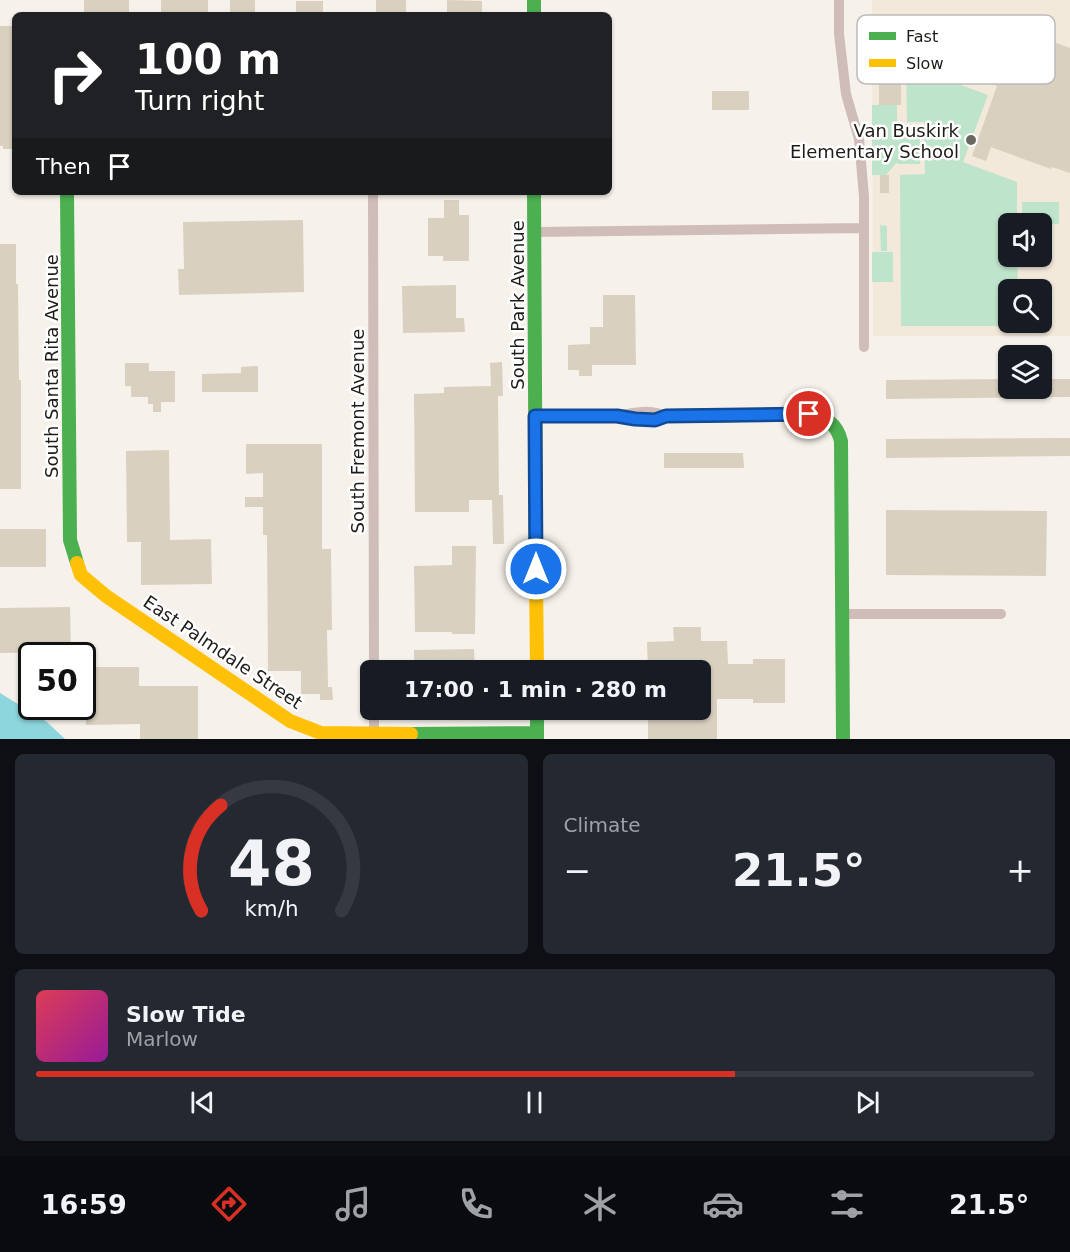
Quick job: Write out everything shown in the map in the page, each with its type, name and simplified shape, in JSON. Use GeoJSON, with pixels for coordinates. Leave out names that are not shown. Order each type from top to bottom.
{"type":"FeatureCollection","features":[{"type":"Feature","properties":{"kind":"street"},"geometry":{"type":"LineString","coordinates":[[839,0],[839,34],[846,94],[859,139],[864,197],[864,347]]}},
{"type":"Feature","properties":{"kind":"street","name":"South Santa Rita Avenue"},"geometry":{"type":"LineString","coordinates":[[68,195],[70,540]]}},
{"type":"Feature","properties":{"kind":"street","name":"South Fremont Avenue"},"geometry":{"type":"LineString","coordinates":[[373,195],[374,660]]}},
{"type":"Feature","properties":{"kind":"street","name":"South Park Avenue"},"geometry":{"type":"LineString","coordinates":[[534,195],[537,660]]}},
{"type":"Feature","properties":{"kind":"street"},"geometry":{"type":"LineString","coordinates":[[534,232],[864,228]]}},
{"type":"Feature","properties":{"kind":"street"},"geometry":{"type":"LineString","coordinates":[[535,416],[617,416],[655,420],[666,416],[809,414],[824,417],[837,427],[841,441],[843,739]]}},
{"type":"Feature","properties":{"kind":"street","name":"East Palmdale Street"},"geometry":{"type":"LineString","coordinates":[[70,540],[81,575],[290,721],[321,733],[537,736]]}},
{"type":"Feature","properties":{"kind":"street"},"geometry":{"type":"LineString","coordinates":[[842,614],[1001,614]]}},
{"type":"Feature","properties":{"kind":"street"},"geometry":{"type":"LineString","coordinates":[[374,720],[375,734]]}},
{"type":"Feature","properties":{"kind":"street"},"geometry":{"type":"LineString","coordinates":[[537,720],[537,736]]}},
{"type":"Feature","properties":{"kind":"shaded area","name":"Van Buskirk Elementary School"},"geometry":{"type":"Polygon","coordinates":[[[872,0],[1070,0],[1070,336],[873,336],[872,84],[1055,84],[1055,15],[872,15],[872,0]]]}},
{"type":"Feature","properties":{"kind":"green space"},"geometry":{"type":"Polygon","coordinates":[[[906,84],[958,84],[988,95],[963,162],[1017,182],[1017,213],[998,213],[998,267],[1017,267],[1018,279],[998,279],[998,326],[901,326],[900,175],[925,174],[924,122],[907,122],[906,84]]]}},
{"type":"Feature","properties":{"kind":"green space"},"geometry":{"type":"Polygon","coordinates":[[[872,105],[897,105],[897,128],[920,128],[920,164],[897,164],[897,162],[886,175],[872,175],[872,105]]]}},
{"type":"Feature","properties":{"kind":"green space"},"geometry":{"type":"Polygon","coordinates":[[[1022,202],[1059,202],[1059,224],[1052,224],[1052,213],[1022,213],[1022,202]]]}},
{"type":"Feature","properties":{"kind":"green space"},"geometry":{"type":"Polygon","coordinates":[[[880,225],[887,226],[887,251],[881,251],[880,225]]]}},
{"type":"Feature","properties":{"kind":"green space"},"geometry":{"type":"Polygon","coordinates":[[[872,252],[893,252],[893,282],[872,282],[872,252]]]}},
{"type":"Feature","properties":{"kind":"water"},"geometry":{"type":"Polygon","coordinates":[[[0,693],[18,704],[18,720],[44,720],[65,739],[0,739],[0,693]]]}},
{"type":"Feature","properties":{"kind":"building"},"geometry":{"type":"Polygon","coordinates":[[[84,0],[129,0],[129,12],[84,12],[84,0]]]}},
{"type":"Feature","properties":{"kind":"building"},"geometry":{"type":"Polygon","coordinates":[[[161,0],[208,0],[208,12],[161,12],[161,0]]]}},
{"type":"Feature","properties":{"kind":"building"},"geometry":{"type":"Polygon","coordinates":[[[230,0],[255,0],[255,12],[230,12],[230,0]]]}},
{"type":"Feature","properties":{"kind":"building"},"geometry":{"type":"Polygon","coordinates":[[[376,0],[406,0],[406,12],[376,12],[376,0]]]}},
{"type":"Feature","properties":{"kind":"building"},"geometry":{"type":"Polygon","coordinates":[[[447,0],[482,1],[482,12],[447,12],[447,0]]]}},
{"type":"Feature","properties":{"kind":"building"},"geometry":{"type":"Polygon","coordinates":[[[296,1],[323,1],[323,12],[296,12],[296,1]]]}},
{"type":"Feature","properties":{"kind":"building"},"geometry":{"type":"Polygon","coordinates":[[[0,26],[12,26],[12,149],[3,149],[3,146],[0,146],[0,26]]]}},
{"type":"Feature","properties":{"kind":"building"},"geometry":{"type":"Polygon","coordinates":[[[1055,42],[1070,48],[1070,173],[1052,167],[1051,169],[991,147],[986,161],[972,156],[997,86],[991,84],[1055,84],[1055,42]]]}},
{"type":"Feature","properties":{"kind":"building"},"geometry":{"type":"Polygon","coordinates":[[[879,84],[901,84],[901,105],[879,105],[879,84]]]}},
{"type":"Feature","properties":{"kind":"building"},"geometry":{"type":"Polygon","coordinates":[[[712,91],[749,91],[749,110],[712,110],[712,91]]]}},
{"type":"Feature","properties":{"kind":"building"},"geometry":{"type":"Polygon","coordinates":[[[880,175],[889,175],[889,193],[880,193],[880,175]]]}},
{"type":"Feature","properties":{"kind":"building"},"geometry":{"type":"Polygon","coordinates":[[[444,200],[459,200],[459,215],[469,215],[469,261],[443,261],[443,256],[428,256],[428,218],[444,218],[444,200]]]}},
{"type":"Feature","properties":{"kind":"building"},"geometry":{"type":"Polygon","coordinates":[[[303,220],[304,292],[179,295],[178,269],[184,269],[183,222],[303,220]]]}},
{"type":"Feature","properties":{"kind":"building"},"geometry":{"type":"Polygon","coordinates":[[[0,244],[16,244],[19,380],[21,380],[21,489],[0,489],[0,244]]]}},
{"type":"Feature","properties":{"kind":"building"},"geometry":{"type":"Polygon","coordinates":[[[456,285],[456,318],[464,318],[465,332],[403,333],[402,286],[456,285]]]}},
{"type":"Feature","properties":{"kind":"building"},"geometry":{"type":"Polygon","coordinates":[[[603,295],[635,295],[636,365],[592,365],[592,376],[579,376],[579,370],[568,370],[568,345],[590,344],[590,327],[603,327],[603,295]]]}},
{"type":"Feature","properties":{"kind":"building"},"geometry":{"type":"Polygon","coordinates":[[[502,362],[503,396],[498,396],[499,495],[503,495],[504,544],[493,544],[492,500],[469,500],[469,512],[415,512],[414,394],[444,393],[444,387],[491,386],[490,363],[502,362]]]}},
{"type":"Feature","properties":{"kind":"building"},"geometry":{"type":"Polygon","coordinates":[[[125,363],[149,363],[149,371],[175,371],[175,402],[161,402],[161,412],[153,412],[153,404],[148,404],[148,397],[131,397],[131,386],[125,386],[125,363]]]}},
{"type":"Feature","properties":{"kind":"building"},"geometry":{"type":"Polygon","coordinates":[[[258,366],[258,392],[202,392],[202,374],[241,373],[241,367],[258,366]]]}},
{"type":"Feature","properties":{"kind":"building"},"geometry":{"type":"Polygon","coordinates":[[[998,379],[998,398],[886,399],[886,380],[998,379]]]}},
{"type":"Feature","properties":{"kind":"building"},"geometry":{"type":"Polygon","coordinates":[[[1052,379],[1070,379],[1070,397],[1052,397],[1052,379]]]}},
{"type":"Feature","properties":{"kind":"building"},"geometry":{"type":"Polygon","coordinates":[[[1070,438],[1070,456],[886,458],[886,439],[1070,438]]]}},
{"type":"Feature","properties":{"kind":"building"},"geometry":{"type":"Polygon","coordinates":[[[246,444],[322,444],[322,549],[331,549],[332,630],[327,630],[328,687],[332,687],[333,700],[320,700],[320,694],[301,694],[301,671],[268,671],[267,535],[263,535],[263,507],[245,507],[245,497],[263,497],[263,473],[246,474],[246,444]]]}},
{"type":"Feature","properties":{"kind":"building"},"geometry":{"type":"Polygon","coordinates":[[[169,450],[170,540],[211,539],[212,584],[141,585],[141,542],[127,542],[126,451],[169,450]]]}},
{"type":"Feature","properties":{"kind":"building"},"geometry":{"type":"Polygon","coordinates":[[[664,453],[743,453],[744,468],[664,468],[664,453]]]}},
{"type":"Feature","properties":{"kind":"building"},"geometry":{"type":"Polygon","coordinates":[[[886,510],[1047,511],[1046,576],[886,575],[886,510]]]}},
{"type":"Feature","properties":{"kind":"building"},"geometry":{"type":"Polygon","coordinates":[[[0,529],[46,529],[46,567],[0,567],[0,529]]]}},
{"type":"Feature","properties":{"kind":"building"},"geometry":{"type":"Polygon","coordinates":[[[452,546],[476,546],[475,634],[415,632],[414,566],[452,565],[452,546]]]}},
{"type":"Feature","properties":{"kind":"building"},"geometry":{"type":"Polygon","coordinates":[[[70,607],[71,642],[18,642],[18,653],[0,653],[0,608],[70,607]]]}},
{"type":"Feature","properties":{"kind":"building"},"geometry":{"type":"Polygon","coordinates":[[[673,627],[701,627],[701,641],[727,641],[728,664],[753,664],[753,659],[785,659],[785,703],[753,703],[753,699],[717,699],[717,739],[648,739],[648,720],[711,720],[711,660],[648,660],[647,642],[674,641],[673,627]]]}},
{"type":"Feature","properties":{"kind":"building"},"geometry":{"type":"Polygon","coordinates":[[[474,649],[475,660],[414,660],[414,650],[474,649]]]}},
{"type":"Feature","properties":{"kind":"building"},"geometry":{"type":"Polygon","coordinates":[[[96,667],[139,667],[139,686],[198,686],[198,739],[140,739],[140,724],[86,725],[86,720],[96,720],[96,667]]]}},
{"type":"Feature","properties":{"kind":"traffic: fast"},"geometry":{"type":"LineString","coordinates":[[534,0],[534,12]]}},
{"type":"Feature","properties":{"kind":"traffic: fast"},"geometry":{"type":"LineString","coordinates":[[67,195],[70,540],[77,563]]}},
{"type":"Feature","properties":{"kind":"traffic: fast"},"geometry":{"type":"LineString","coordinates":[[534,195],[536,577]]}},
{"type":"Feature","properties":{"kind":"traffic: fast"},"geometry":{"type":"LineString","coordinates":[[666,416],[809,414],[826,419],[837,430],[841,441],[843,739]]}},
{"type":"Feature","properties":{"kind":"traffic: fast"},"geometry":{"type":"LineString","coordinates":[[537,720],[537,739]]}},
{"type":"Feature","properties":{"kind":"traffic: fast"},"geometry":{"type":"LineString","coordinates":[[411,734],[537,733]]}},
{"type":"Feature","properties":{"kind":"traffic: slow"},"geometry":{"type":"LineString","coordinates":[[77,563],[81,575],[106,596],[290,721],[321,733],[411,734]]}},
{"type":"Feature","properties":{"kind":"traffic: slow"},"geometry":{"type":"LineString","coordinates":[[536,577],[537,660]]}},
{"type":"Feature","properties":{"kind":"place","name":"Van Buskirk Elementary School"},"geometry":{"type":"Point","coordinates":[971,140]}},
{"type":"Feature","properties":{"kind":"route"},"geometry":{"type":"LineString","coordinates":[[536,569],[535,416],[617,416],[655,420],[666,416],[809,414]]}}]}
